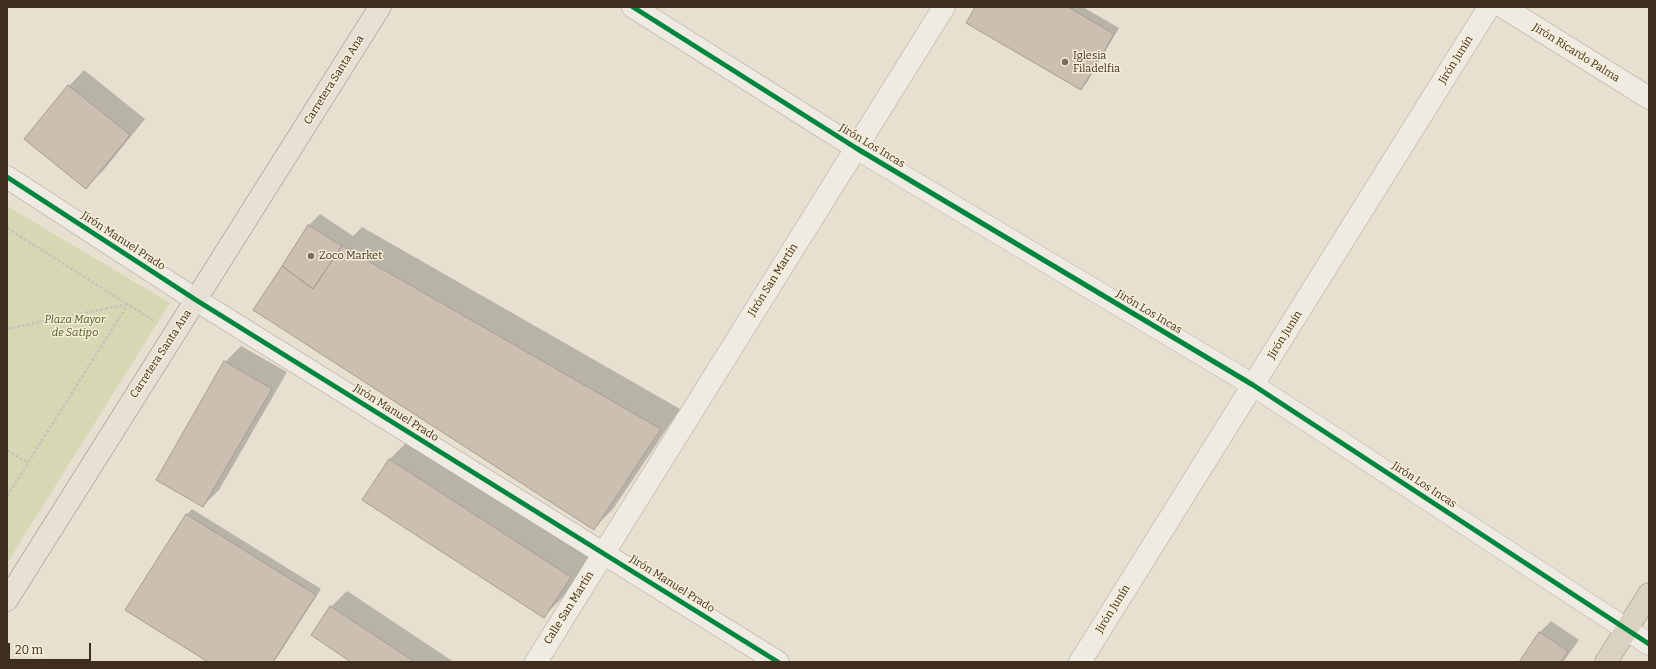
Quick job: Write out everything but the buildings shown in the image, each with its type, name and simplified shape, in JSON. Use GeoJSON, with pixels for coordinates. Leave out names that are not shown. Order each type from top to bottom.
{"type":"FeatureCollection","features":[{"type":"Feature","properties":{"kind":"highway"},"geometry":{"type":"LineString","coordinates":[[1606,662],[1649,594]]}},
{"type":"Feature","properties":{"kind":"main road","name":"Carretera Santa Ana"},"geometry":{"type":"LineString","coordinates":[[7,600],[380,7]]}},
{"type":"Feature","properties":{"kind":"street","name":"Jirón Los Incas"},"geometry":{"type":"LineString","coordinates":[[633,7],[856,148],[1253,385],[1649,644]]}},
{"type":"Feature","properties":{"kind":"street","name":"Jirón San Martín"},"geometry":{"type":"LineString","coordinates":[[603,554],[944,7]]}},
{"type":"Feature","properties":{"kind":"street","name":"Jirón Junín"},"geometry":{"type":"LineString","coordinates":[[1080,662],[1489,7]]}},
{"type":"Feature","properties":{"kind":"street","name":"Jirón Ricardo Palma"},"geometry":{"type":"LineString","coordinates":[[1503,7],[1649,98]]}},
{"type":"Feature","properties":{"kind":"street","name":"Jirón Manuel Prado"},"geometry":{"type":"LineString","coordinates":[[7,177],[196,300],[778,662]]}},
{"type":"Feature","properties":{"kind":"street","name":"Calle San Martín"},"geometry":{"type":"LineString","coordinates":[[536,662],[603,554]]}},
{"type":"Feature","properties":{"kind":"path"},"geometry":{"type":"LineString","coordinates":[[7,228],[156,322]]}},
{"type":"Feature","properties":{"kind":"path"},"geometry":{"type":"LineString","coordinates":[[7,329],[128,304]]}},
{"type":"Feature","properties":{"kind":"path"},"geometry":{"type":"LineString","coordinates":[[7,496],[128,304]]}},
{"type":"Feature","properties":{"kind":"path"},"geometry":{"type":"LineString","coordinates":[[7,450],[28,464]]}},
{"type":"Feature","properties":{"kind":"green space","name":"Plaza Mayor de Satipo"},"geometry":{"type":"Polygon","coordinates":[[[7,206],[170,303],[7,563],[7,206]]]}},
{"type":"Feature","properties":{"kind":"cycle path"},"geometry":{"type":"LineString","coordinates":[[633,7],[856,148],[1253,385],[1649,644]]}},
{"type":"Feature","properties":{"kind":"cycle path"},"geometry":{"type":"LineString","coordinates":[[7,177],[196,300],[778,662]]}},
{"type":"Feature","properties":{"kind":"place","name":"Iglesia Filadelfia"},"geometry":{"type":"Point","coordinates":[1065,62]}},
{"type":"Feature","properties":{"kind":"place","name":"Zoco Market"},"geometry":{"type":"Point","coordinates":[311,256]}}]}
